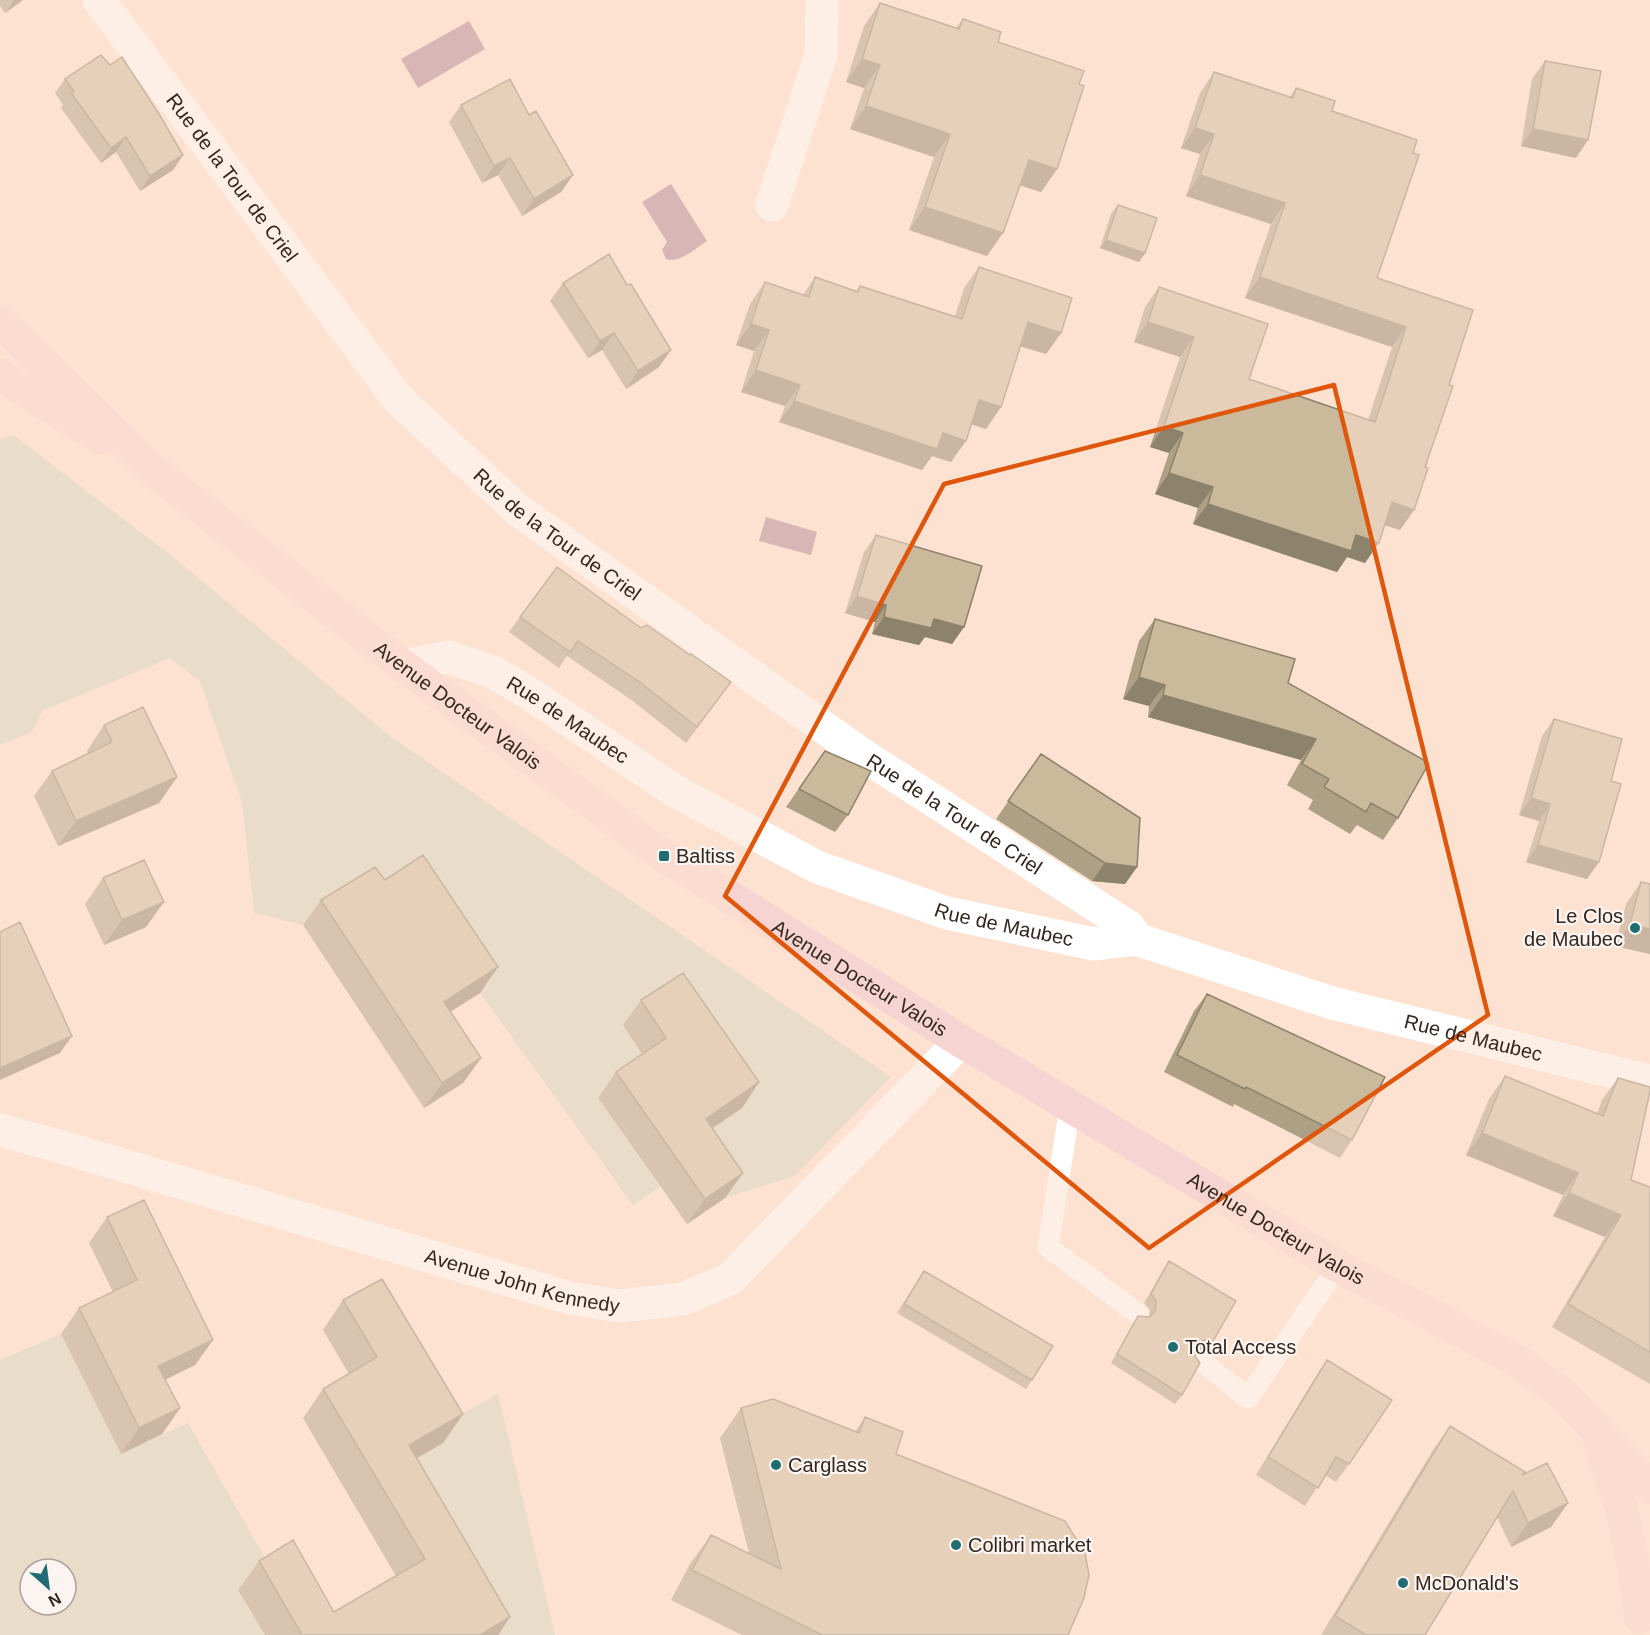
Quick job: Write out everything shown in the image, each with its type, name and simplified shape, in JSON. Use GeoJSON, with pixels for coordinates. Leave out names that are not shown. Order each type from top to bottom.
{"type":"FeatureCollection","features":[{"type":"Feature","properties":{"kind":"main road","name":"Avenue Docteur Valois"},"geometry":{"type":"LineString","coordinates":[[0,322],[155,472]]}},
{"type":"Feature","properties":{"kind":"main road","name":"Avenue Docteur Valois"},"geometry":{"type":"LineString","coordinates":[[0,375],[155,472],[403,666],[664,856],[961,1041],[1338,1266],[1516,1360],[1564,1395],[1650,1488]]}},
{"type":"Feature","properties":{"kind":"main road"},"geometry":{"type":"LineString","coordinates":[[1597,1433],[1622,1511],[1634,1568],[1641,1618]]}},
{"type":"Feature","properties":{"kind":"street","name":"Rue de la Tour de Criel"},"geometry":{"type":"LineString","coordinates":[[99,0],[399,400],[518,510],[860,753],[1129,927],[1136,939]]}},
{"type":"Feature","properties":{"kind":"street"},"geometry":{"type":"LineString","coordinates":[[772,205],[821,55],[822,0]]}},
{"type":"Feature","properties":{"kind":"street","name":"Rue de Maubec"},"geometry":{"type":"LineString","coordinates":[[403,666],[449,657],[493,672],[527,692],[675,791],[817,867],[947,913],[1094,944],[1136,939],[1332,1003],[1650,1081]]}},
{"type":"Feature","properties":{"kind":"street","name":"Avenue John Kennedy"},"geometry":{"type":"LineString","coordinates":[[0,1130],[570,1298],[618,1306],[683,1299],[729,1279],[961,1041]]}},
{"type":"Feature","properties":{"kind":"lane"},"geometry":{"type":"LineString","coordinates":[[1070,1107],[1048,1248],[1138,1314]]}},
{"type":"Feature","properties":{"kind":"lane"},"geometry":{"type":"LineString","coordinates":[[1201,1361],[1248,1398],[1338,1266]]}},
{"type":"Feature","properties":{"kind":"highlighted area"},"geometry":{"type":"Polygon","coordinates":[[[1334,385],[1488,1015],[1149,1248],[725,896],[944,484],[1334,385]]]}},
{"type":"Feature","properties":{"kind":"green space"},"geometry":{"type":"Polygon","coordinates":[[[13,435],[168,553],[391,737],[891,1077],[795,1176],[725,1198],[689,1144],[741,1107],[648,1064],[598,1098],[660,1187],[633,1205],[480,993],[406,880],[303,925],[254,913],[242,802],[200,681],[170,658],[42,711],[32,732],[0,745],[0,439],[13,435]]]}},
{"type":"Feature","properties":{"kind":"green space"},"geometry":{"type":"Polygon","coordinates":[[[61,1334],[121,1453],[188,1423],[272,1570],[238,1590],[265,1635],[0,1635],[0,1360],[61,1334]]]}},
{"type":"Feature","properties":{"kind":"green space"},"geometry":{"type":"Polygon","coordinates":[[[498,1394],[555,1635],[483,1635],[388,1475],[442,1444],[434,1429],[498,1394]]]}},
{"type":"Feature","properties":{"kind":"shaded area"},"geometry":{"type":"Polygon","coordinates":[[[469,21],[485,49],[418,88],[401,59],[469,21]]]}},
{"type":"Feature","properties":{"kind":"shaded area"},"geometry":{"type":"Polygon","coordinates":[[[671,184],[707,241],[687,254],[671,260],[666,259],[662,250],[667,242],[642,202],[671,184]]]}},
{"type":"Feature","properties":{"kind":"shaded area"},"geometry":{"type":"Polygon","coordinates":[[[766,517],[817,532],[811,555],[759,541],[766,517]]]}},
{"type":"Feature","properties":{"kind":"building"},"geometry":{"type":"Polygon","coordinates":[[[880,3],[959,29],[963,19],[1001,32],[998,42],[1084,71],[1079,84],[1084,86],[1057,169],[1029,160],[1003,233],[925,207],[950,134],[866,106],[880,65],[862,59],[880,3]]]}},
{"type":"Feature","properties":{"kind":"building"},"geometry":{"type":"Polygon","coordinates":[[[101,55],[110,65],[122,57],[183,155],[150,176],[126,137],[111,148],[71,93],[74,91],[65,79],[101,55]]]}},
{"type":"Feature","properties":{"kind":"building"},"geometry":{"type":"Polygon","coordinates":[[[1545,61],[1601,71],[1588,140],[1533,129],[1545,61]]]}},
{"type":"Feature","properties":{"kind":"building"},"geometry":{"type":"Polygon","coordinates":[[[1214,72],[1293,98],[1296,88],[1335,101],[1332,111],[1417,140],[1413,153],[1419,155],[1377,278],[1473,310],[1449,385],[1453,386],[1425,467],[1428,468],[1414,510],[1392,502],[1379,543],[1356,535],[1351,551],[1208,504],[1213,487],[1169,473],[1183,433],[1164,426],[1194,337],[1148,322],[1159,287],[1268,324],[1249,379],[1375,422],[1406,327],[1260,277],[1285,203],[1200,175],[1214,134],[1195,128],[1214,72]]]}},
{"type":"Feature","properties":{"kind":"building"},"geometry":{"type":"Polygon","coordinates":[[[510,79],[529,115],[536,111],[573,175],[534,199],[510,158],[494,166],[461,105],[510,79]]]}},
{"type":"Feature","properties":{"kind":"building"},"geometry":{"type":"Polygon","coordinates":[[[1118,205],[1157,218],[1145,253],[1106,240],[1118,205]]]}},
{"type":"Feature","properties":{"kind":"building"},"geometry":{"type":"Polygon","coordinates":[[[609,254],[627,285],[631,284],[671,350],[638,371],[614,333],[600,341],[563,283],[609,254]]]}},
{"type":"Feature","properties":{"kind":"building"},"geometry":{"type":"Polygon","coordinates":[[[979,267],[1072,298],[1061,333],[1028,322],[1001,407],[979,400],[966,441],[943,433],[937,449],[794,401],[800,385],[756,370],[769,330],[751,324],[765,282],[809,297],[815,277],[858,292],[860,286],[962,319],[979,267]]]}},
{"type":"Feature","properties":{"kind":"building"},"geometry":{"type":"Polygon","coordinates":[[[876,535],[982,566],[964,627],[934,619],[931,628],[884,617],[886,605],[857,596],[876,535]]]}},
{"type":"Feature","properties":{"kind":"building"},"geometry":{"type":"Polygon","coordinates":[[[557,567],[641,628],[647,625],[731,682],[697,727],[641,683],[578,641],[570,652],[520,617],[557,567]]]}},
{"type":"Feature","properties":{"kind":"building"},"geometry":{"type":"Polygon","coordinates":[[[1155,619],[1295,659],[1288,683],[1429,763],[1398,818],[1371,803],[1366,812],[1324,787],[1329,779],[1302,764],[1316,739],[1163,695],[1165,685],[1139,677],[1155,619]]]}},
{"type":"Feature","properties":{"kind":"building"},"geometry":{"type":"Polygon","coordinates":[[[143,707],[177,777],[76,821],[52,771],[112,742],[104,725],[143,707]]]}},
{"type":"Feature","properties":{"kind":"building"},"geometry":{"type":"Polygon","coordinates":[[[1554,719],[1622,739],[1611,781],[1621,784],[1599,862],[1538,845],[1550,804],[1531,798],[1554,719]]]}},
{"type":"Feature","properties":{"kind":"building"},"geometry":{"type":"Polygon","coordinates":[[[825,751],[871,771],[848,815],[799,789],[825,751]]]}},
{"type":"Feature","properties":{"kind":"building"},"geometry":{"type":"Polygon","coordinates":[[[1041,754],[1140,818],[1137,867],[1105,863],[1008,801],[1041,754]]]}},
{"type":"Feature","properties":{"kind":"building"},"geometry":{"type":"Polygon","coordinates":[[[423,855],[498,967],[444,1002],[481,1058],[442,1083],[321,900],[375,867],[385,880],[423,855]]]}},
{"type":"Feature","properties":{"kind":"building"},"geometry":{"type":"Polygon","coordinates":[[[144,860],[164,902],[122,920],[103,878],[144,860]]]}},
{"type":"Feature","properties":{"kind":"building"},"geometry":{"type":"Polygon","coordinates":[[[1641,882],[1650,884],[1650,929],[1630,924],[1641,882]]]}},
{"type":"Feature","properties":{"kind":"building"},"geometry":{"type":"Polygon","coordinates":[[[20,922],[72,1036],[0,1068],[0,932],[20,922]]]}},
{"type":"Feature","properties":{"kind":"building"},"geometry":{"type":"Polygon","coordinates":[[[683,973],[759,1082],[706,1119],[743,1173],[705,1199],[616,1072],[666,1038],[641,1000],[683,973]]]}},
{"type":"Feature","properties":{"kind":"building"},"geometry":{"type":"Polygon","coordinates":[[[1207,994],[1385,1077],[1352,1140],[1177,1055],[1207,994]]]}},
{"type":"Feature","properties":{"kind":"building"},"geometry":{"type":"Polygon","coordinates":[[[1505,1076],[1603,1116],[1618,1078],[1650,1087],[1631,1180],[1650,1187],[1650,1352],[1568,1304],[1621,1215],[1569,1193],[1578,1173],[1482,1133],[1505,1076]]]}},
{"type":"Feature","properties":{"kind":"building"},"geometry":{"type":"Polygon","coordinates":[[[144,1200],[213,1340],[158,1366],[180,1408],[139,1428],[79,1308],[137,1280],[107,1217],[144,1200]]]}},
{"type":"Feature","properties":{"kind":"building"},"geometry":{"type":"Polygon","coordinates":[[[1169,1261],[1236,1301],[1213,1341],[1203,1340],[1197,1345],[1195,1356],[1200,1363],[1182,1395],[1117,1354],[1138,1316],[1149,1317],[1155,1312],[1156,1301],[1151,1294],[1169,1261]]]}},
{"type":"Feature","properties":{"kind":"building"},"geometry":{"type":"Polygon","coordinates":[[[924,1271],[1053,1346],[1032,1380],[904,1304],[924,1271]]]}},
{"type":"Feature","properties":{"kind":"building"},"geometry":{"type":"Polygon","coordinates":[[[382,1279],[463,1414],[409,1445],[510,1617],[480,1635],[302,1635],[259,1561],[293,1540],[334,1612],[425,1559],[323,1389],[377,1357],[343,1300],[382,1279]]]}},
{"type":"Feature","properties":{"kind":"building"},"geometry":{"type":"Polygon","coordinates":[[[1327,1360],[1392,1400],[1349,1464],[1336,1457],[1318,1488],[1268,1457],[1327,1360]]]}},
{"type":"Feature","properties":{"kind":"building"},"geometry":{"type":"Polygon","coordinates":[[[773,1399],[859,1433],[865,1417],[903,1432],[896,1454],[1065,1521],[1085,1553],[1089,1575],[1084,1598],[1068,1635],[822,1635],[692,1570],[711,1535],[781,1569],[741,1408],[773,1399]]]}},
{"type":"Feature","properties":{"kind":"building","name":"McDonald's"},"geometry":{"type":"Polygon","coordinates":[[[1450,1426],[1525,1472],[1522,1475],[1547,1463],[1568,1503],[1528,1523],[1513,1491],[1425,1635],[1366,1635],[1335,1616],[1450,1426]]]}},
{"type":"Feature","properties":{"kind":"place","name":"Baltiss"},"geometry":{"type":"Point","coordinates":[664,856]}},
{"type":"Feature","properties":{"kind":"place","name":"Le Clos de Maubec"},"geometry":{"type":"Point","coordinates":[1635,928]}},
{"type":"Feature","properties":{"kind":"place","name":"Total Access"},"geometry":{"type":"Point","coordinates":[1173,1347]}},
{"type":"Feature","properties":{"kind":"place","name":"Carglass"},"geometry":{"type":"Point","coordinates":[776,1465]}},
{"type":"Feature","properties":{"kind":"place","name":"Colibri market"},"geometry":{"type":"Point","coordinates":[956,1545]}},
{"type":"Feature","properties":{"kind":"place","name":"McDonald's"},"geometry":{"type":"Point","coordinates":[1403,1583]}}]}
